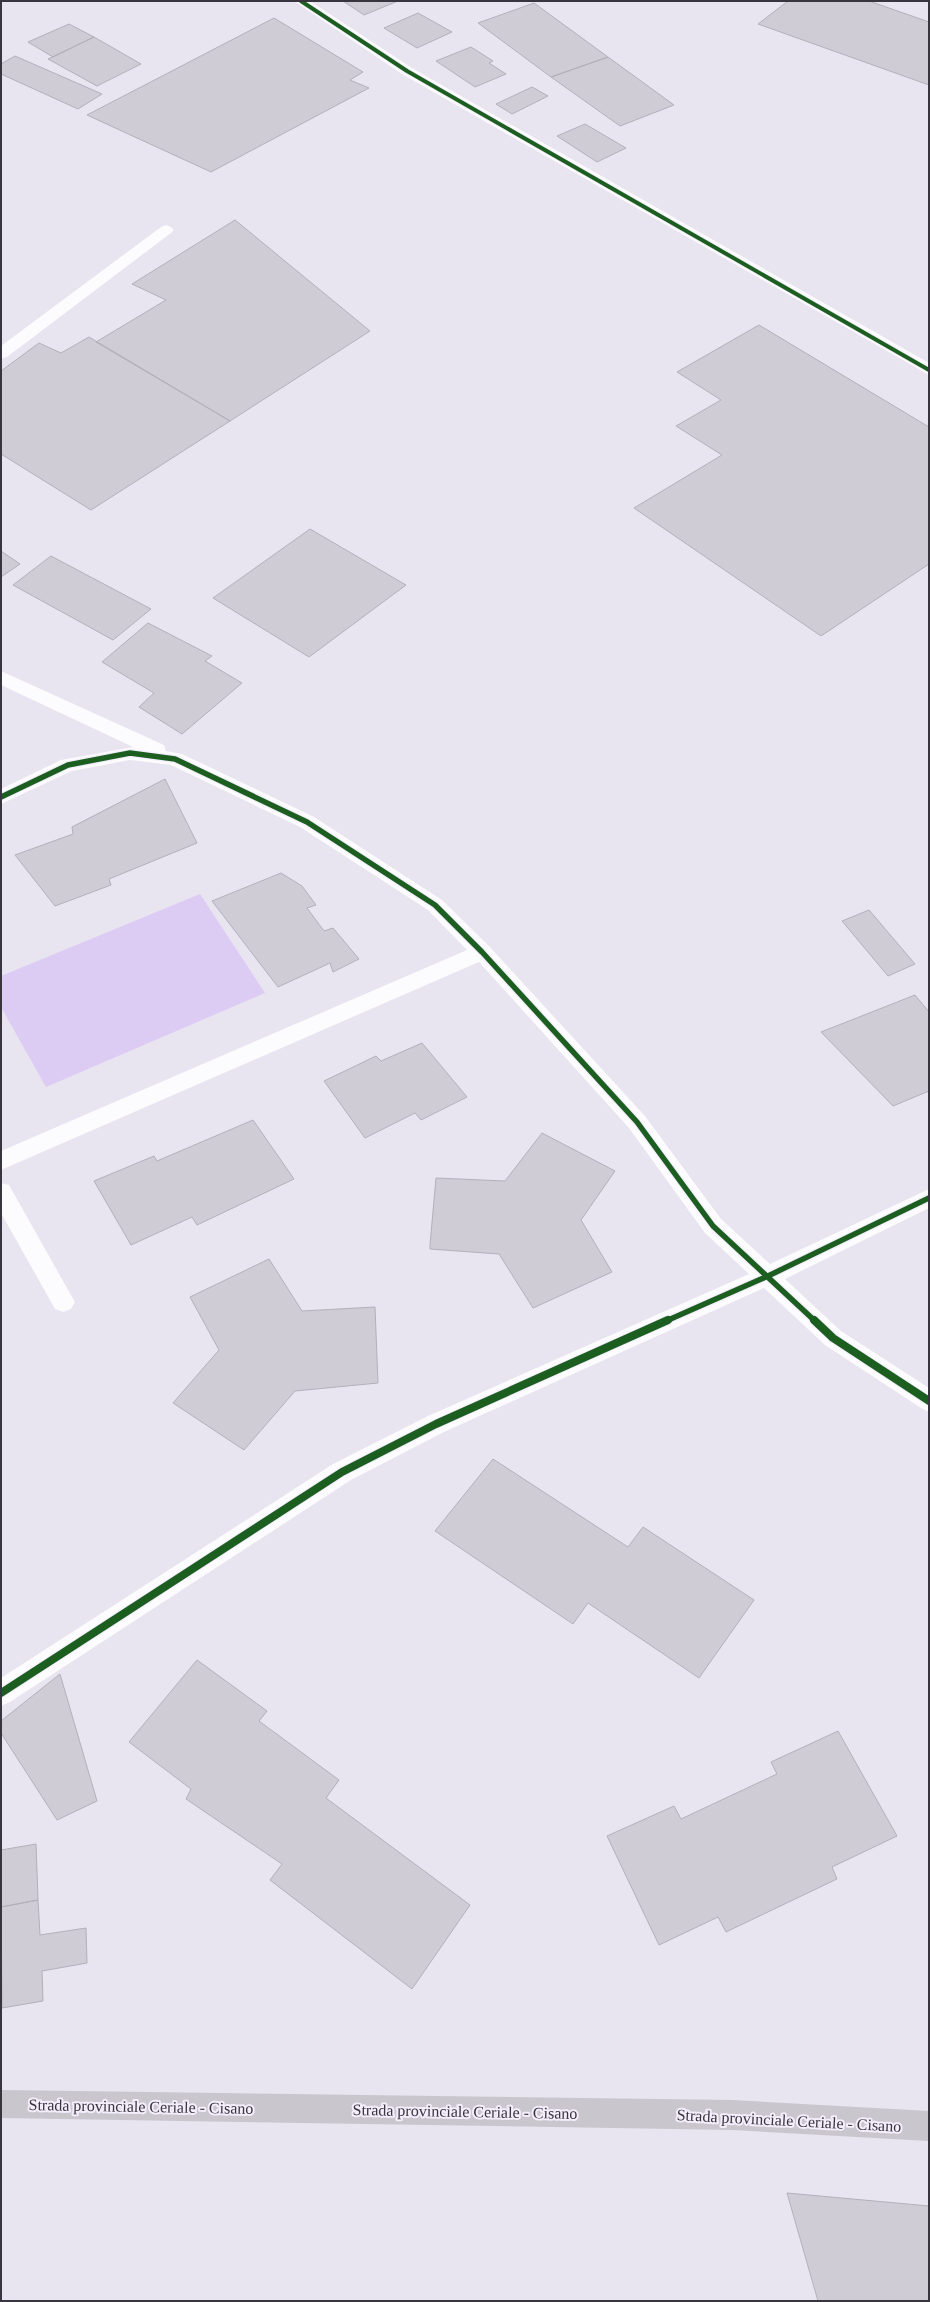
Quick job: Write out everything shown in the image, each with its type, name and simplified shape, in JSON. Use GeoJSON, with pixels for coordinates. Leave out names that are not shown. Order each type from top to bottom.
{"type":"FeatureCollection","features":[{"type":"Feature","properties":{"kind":"main road","name":"Strada provinciale Ceriale - Cisano"},"geometry":{"type":"LineString","coordinates":[[1,2104],[733,2115],[929,2126]]}},
{"type":"Feature","properties":{"kind":"street"},"geometry":{"type":"LineString","coordinates":[[301,1],[407,71],[929,370]]}},
{"type":"Feature","properties":{"kind":"street"},"geometry":{"type":"LineString","coordinates":[[1,354],[166,230]]}},
{"type":"Feature","properties":{"kind":"street"},"geometry":{"type":"LineString","coordinates":[[1,677],[307,822],[435,905],[482,952],[637,1122],[713,1226],[833,1338],[929,1402]]}},
{"type":"Feature","properties":{"kind":"street"},"geometry":{"type":"LineString","coordinates":[[1,797],[68,765],[130,753],[175,759]]}},
{"type":"Feature","properties":{"kind":"street"},"geometry":{"type":"LineString","coordinates":[[1,1162],[482,952]]}},
{"type":"Feature","properties":{"kind":"street"},"geometry":{"type":"LineString","coordinates":[[1,1192],[63,1302]]}},
{"type":"Feature","properties":{"kind":"street"},"geometry":{"type":"LineString","coordinates":[[1,1693],[342,1472],[436,1424],[768,1276],[929,1198]]}},
{"type":"Feature","properties":{"kind":"shaded area"},"geometry":{"type":"Polygon","coordinates":[[[200,894],[265,993],[46,1087],[1,1007],[1,976],[200,894]]]}},
{"type":"Feature","properties":{"kind":"building"},"geometry":{"type":"Polygon","coordinates":[[[343,1],[398,1],[364,15],[343,1]]]}},
{"type":"Feature","properties":{"kind":"building"},"geometry":{"type":"Polygon","coordinates":[[[788,1],[869,1],[929,22],[929,85],[758,24],[788,1]]]}},
{"type":"Feature","properties":{"kind":"building"},"geometry":{"type":"Polygon","coordinates":[[[534,3],[608,57],[551,77],[478,23],[534,3]]]}},
{"type":"Feature","properties":{"kind":"building"},"geometry":{"type":"Polygon","coordinates":[[[418,13],[452,32],[417,48],[384,28],[418,13]]]}},
{"type":"Feature","properties":{"kind":"building"},"geometry":{"type":"Polygon","coordinates":[[[274,18],[363,72],[350,80],[369,88],[211,172],[87,115],[274,18]]]}},
{"type":"Feature","properties":{"kind":"building"},"geometry":{"type":"Polygon","coordinates":[[[69,24],[94,37],[53,57],[28,42],[69,24]]]}},
{"type":"Feature","properties":{"kind":"building"},"geometry":{"type":"Polygon","coordinates":[[[94,37],[141,64],[97,86],[48,59],[94,37]]]}},
{"type":"Feature","properties":{"kind":"building"},"geometry":{"type":"Polygon","coordinates":[[[471,47],[493,61],[489,63],[506,74],[475,87],[436,61],[471,47]]]}},
{"type":"Feature","properties":{"kind":"building"},"geometry":{"type":"Polygon","coordinates":[[[15,56],[102,94],[78,109],[1,74],[1,64],[15,56]]]}},
{"type":"Feature","properties":{"kind":"building"},"geometry":{"type":"Polygon","coordinates":[[[608,57],[674,105],[620,126],[551,77],[608,57]]]}},
{"type":"Feature","properties":{"kind":"building"},"geometry":{"type":"Polygon","coordinates":[[[532,87],[548,96],[512,114],[496,104],[532,87]]]}},
{"type":"Feature","properties":{"kind":"building"},"geometry":{"type":"Polygon","coordinates":[[[585,124],[626,148],[597,162],[557,136],[585,124]]]}},
{"type":"Feature","properties":{"kind":"building"},"geometry":{"type":"Polygon","coordinates":[[[235,220],[370,331],[230,421],[96,342],[166,300],[132,284],[235,220]]]}},
{"type":"Feature","properties":{"kind":"building"},"geometry":{"type":"Polygon","coordinates":[[[759,325],[929,427],[929,564],[821,636],[634,508],[722,455],[676,426],[721,400],[677,372],[759,325]]]}},
{"type":"Feature","properties":{"kind":"building"},"geometry":{"type":"Polygon","coordinates":[[[89,337],[230,421],[91,510],[1,454],[1,371],[39,343],[61,353],[89,337]]]}},
{"type":"Feature","properties":{"kind":"building"},"geometry":{"type":"Polygon","coordinates":[[[310,529],[406,585],[309,657],[213,598],[310,529]]]}},
{"type":"Feature","properties":{"kind":"building"},"geometry":{"type":"Polygon","coordinates":[[[1,551],[20,564],[1,577],[1,551]]]}},
{"type":"Feature","properties":{"kind":"building"},"geometry":{"type":"Polygon","coordinates":[[[51,556],[151,609],[113,640],[13,585],[51,556]]]}},
{"type":"Feature","properties":{"kind":"building"},"geometry":{"type":"Polygon","coordinates":[[[148,623],[212,656],[205,661],[242,683],[182,734],[139,707],[154,693],[102,662],[148,623]]]}},
{"type":"Feature","properties":{"kind":"building"},"geometry":{"type":"Polygon","coordinates":[[[165,779],[197,843],[109,879],[111,885],[55,906],[15,855],[73,834],[72,827],[165,779]]]}},
{"type":"Feature","properties":{"kind":"building"},"geometry":{"type":"Polygon","coordinates":[[[281,873],[302,886],[316,905],[307,908],[324,931],[333,928],[359,959],[333,972],[330,963],[278,987],[212,901],[281,873]]]}},
{"type":"Feature","properties":{"kind":"building"},"geometry":{"type":"Polygon","coordinates":[[[869,910],[915,964],[888,976],[842,921],[869,910]]]}},
{"type":"Feature","properties":{"kind":"building"},"geometry":{"type":"Polygon","coordinates":[[[915,995],[929,1012],[929,1091],[893,1106],[821,1032],[915,995]]]}},
{"type":"Feature","properties":{"kind":"building"},"geometry":{"type":"Polygon","coordinates":[[[422,1043],[467,1097],[421,1120],[415,1113],[365,1138],[324,1081],[376,1056],[381,1061],[422,1043]]]}},
{"type":"Feature","properties":{"kind":"building"},"geometry":{"type":"Polygon","coordinates":[[[253,1120],[294,1179],[197,1225],[192,1217],[131,1245],[94,1181],[154,1156],[157,1161],[253,1120]]]}},
{"type":"Feature","properties":{"kind":"building"},"geometry":{"type":"Polygon","coordinates":[[[542,1133],[615,1171],[581,1220],[612,1272],[533,1308],[499,1254],[430,1249],[430,1245],[436,1178],[505,1181],[542,1133]]]}},
{"type":"Feature","properties":{"kind":"building"},"geometry":{"type":"Polygon","coordinates":[[[269,1259],[302,1311],[375,1307],[378,1383],[295,1391],[244,1450],[173,1403],[219,1350],[190,1297],[269,1259]]]}},
{"type":"Feature","properties":{"kind":"building"},"geometry":{"type":"Polygon","coordinates":[[[493,1459],[628,1547],[643,1527],[754,1600],[699,1678],[588,1603],[573,1624],[435,1531],[493,1459]]]}},
{"type":"Feature","properties":{"kind":"building"},"geometry":{"type":"Polygon","coordinates":[[[197,1660],[267,1711],[259,1721],[339,1780],[326,1798],[470,1905],[412,1989],[270,1880],[282,1864],[186,1799],[191,1789],[129,1742],[197,1660]]]}},
{"type":"Feature","properties":{"kind":"building"},"geometry":{"type":"Polygon","coordinates":[[[60,1674],[97,1801],[57,1820],[1,1733],[1,1721],[60,1674]]]}},
{"type":"Feature","properties":{"kind":"building"},"geometry":{"type":"Polygon","coordinates":[[[838,1731],[897,1836],[832,1867],[837,1879],[726,1932],[718,1917],[659,1945],[607,1836],[674,1806],[681,1819],[777,1774],[771,1762],[838,1731]]]}},
{"type":"Feature","properties":{"kind":"building"},"geometry":{"type":"Polygon","coordinates":[[[36,1844],[38,1900],[1,1907],[1,1850],[36,1844]]]}},
{"type":"Feature","properties":{"kind":"building"},"geometry":{"type":"Polygon","coordinates":[[[38,1900],[40,1935],[86,1928],[87,1963],[42,1971],[43,2001],[2,2008],[1,1907],[38,1900]]]}},
{"type":"Feature","properties":{"kind":"building"},"geometry":{"type":"Polygon","coordinates":[[[787,2193],[929,2206],[929,2301],[818,2301],[787,2193]]]}},
{"type":"Feature","properties":{"kind":"cycle path"},"geometry":{"type":"LineString","coordinates":[[301,1],[407,71],[929,370]]}},
{"type":"Feature","properties":{"kind":"cycle path"},"geometry":{"type":"LineString","coordinates":[[1,797],[68,765],[130,753],[175,759],[307,822],[435,905],[482,952],[637,1122],[713,1226],[833,1338],[929,1401]]}},
{"type":"Feature","properties":{"kind":"cycle path"},"geometry":{"type":"LineString","coordinates":[[1,1693],[342,1472],[436,1424],[768,1276],[929,1198]]}}]}
